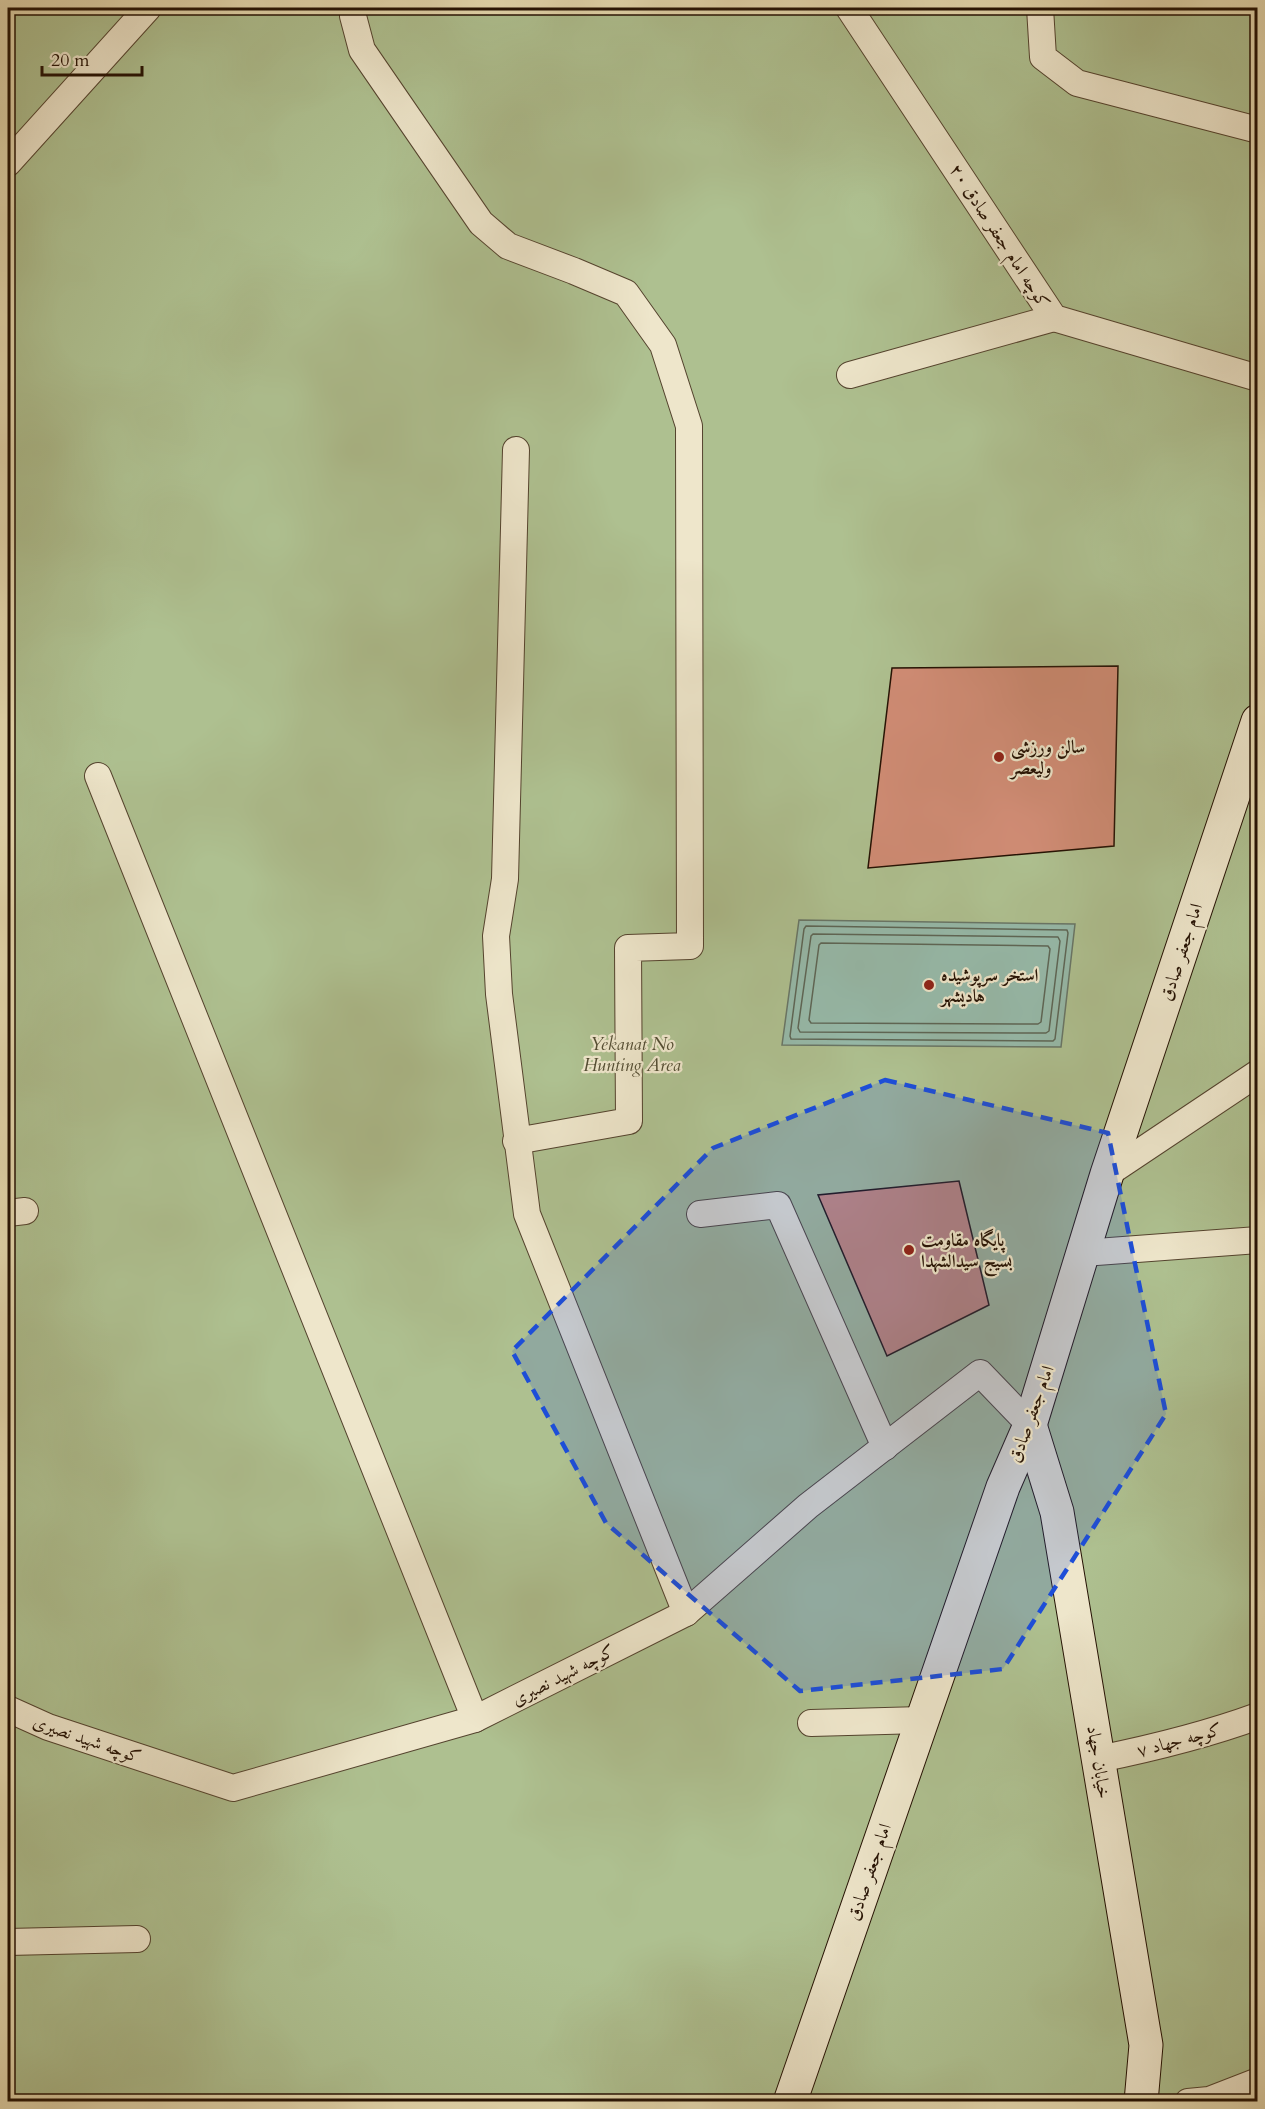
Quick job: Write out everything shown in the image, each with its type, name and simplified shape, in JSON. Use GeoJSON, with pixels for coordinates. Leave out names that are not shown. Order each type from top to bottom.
{"type":"FeatureCollection","features":[{"type":"Feature","properties":{"kind":"main road","name":"امام جعفر صادق"},"geometry":{"type":"LineString","coordinates":[[790,2102],[1003,1487],[1030,1425],[1107,1174],[1257,722]]}},
{"type":"Feature","properties":{"kind":"main road","name":"خیابان جهاد"},"geometry":{"type":"LineString","coordinates":[[1030,1425],[1057,1512],[1146,2045],[1141,2102]]}},
{"type":"Feature","properties":{"kind":"street"},"geometry":{"type":"LineString","coordinates":[[8,163],[148,8]]}},
{"type":"Feature","properties":{"kind":"street"},"geometry":{"type":"LineString","coordinates":[[354,8],[353,16],[362,50],[481,223],[508,246],[626,293],[663,345],[689,426],[690,946],[628,948],[629,1121],[516,1141]]}},
{"type":"Feature","properties":{"kind":"street","name":"کوچه امام جعفر صادق ۲۰"},"geometry":{"type":"LineString","coordinates":[[849,8],[1054,318],[1257,378]]}},
{"type":"Feature","properties":{"kind":"street"},"geometry":{"type":"LineString","coordinates":[[1040,8],[1043,57],[1077,83],[1257,129]]}},
{"type":"Feature","properties":{"kind":"street"},"geometry":{"type":"LineString","coordinates":[[850,375],[1054,318]]}},
{"type":"Feature","properties":{"kind":"street"},"geometry":{"type":"LineString","coordinates":[[516,450],[506,879],[496,936],[499,994],[514,1103],[516,1141],[527,1214],[686,1613]]}},
{"type":"Feature","properties":{"kind":"street"},"geometry":{"type":"LineString","coordinates":[[98,776],[475,1719]]}},
{"type":"Feature","properties":{"kind":"street"},"geometry":{"type":"LineString","coordinates":[[1107,1174],[1257,1073]]}},
{"type":"Feature","properties":{"kind":"street"},"geometry":{"type":"LineString","coordinates":[[700,1214],[778,1205],[885,1447]]}},
{"type":"Feature","properties":{"kind":"street"},"geometry":{"type":"LineString","coordinates":[[1083,1253],[1257,1240]]}},
{"type":"Feature","properties":{"kind":"street","name":"کوچه شهید نصیری"},"geometry":{"type":"LineString","coordinates":[[8,1709],[48,1727],[233,1788],[475,1719],[686,1613],[808,1506],[980,1373],[1030,1425]]}},
{"type":"Feature","properties":{"kind":"street","name":"کوچه جهاد ‍۷"},"geometry":{"type":"LineString","coordinates":[[1099,1759],[1145,1750],[1257,1716]]}},
{"type":"Feature","properties":{"kind":"street"},"geometry":{"type":"LineString","coordinates":[[811,1723],[922,1720]]}},
{"type":"Feature","properties":{"kind":"street"},"geometry":{"type":"LineString","coordinates":[[8,1942],[137,1939]]}},
{"type":"Feature","properties":{"kind":"street"},"geometry":{"type":"LineString","coordinates":[[1188,2102],[1209,2100],[1257,2081]]}},
{"type":"Feature","properties":{"kind":"highlighted area"},"geometry":{"type":"Polygon","coordinates":[[[885,1080],[1108,1133],[1166,1414],[1003,1669],[800,1691],[606,1523],[512,1351],[713,1148],[885,1080]]]}},
{"type":"Feature","properties":{"kind":"green space","name":"Yekanat No Hunting Area"},"geometry":{"type":"Polygon","coordinates":[[[8,8],[1257,8],[1257,2101],[8,2101],[8,8]]]}},
{"type":"Feature","properties":{"kind":"water","name":"استخر سرپوشیده هادیشهر"},"geometry":{"type":"Polygon","coordinates":[[[799,920],[1075,924],[1061,1047],[782,1045],[799,920]]]}},
{"type":"Feature","properties":{"kind":"building","name":"سالن ورزشی ولیعصر"},"geometry":{"type":"Polygon","coordinates":[[[1118,666],[1114,846],[868,868],[892,668],[1118,666]]]}},
{"type":"Feature","properties":{"kind":"building","name":"پایگاه مقاومت بسیج سیدالشهدا"},"geometry":{"type":"Polygon","coordinates":[[[959,1181],[989,1305],[887,1356],[818,1195],[959,1181]]]}},
{"type":"Feature","properties":{"kind":"place","name":"سالن ورزشی ولیعصر"},"geometry":{"type":"Point","coordinates":[999,757]}},
{"type":"Feature","properties":{"kind":"place","name":"استخر سرپوشیده هادیشهر"},"geometry":{"type":"Point","coordinates":[929,985]}},
{"type":"Feature","properties":{"kind":"place","name":"پایگاه مقاومت بسیج سیدالشهدا"},"geometry":{"type":"Point","coordinates":[909,1250]}}]}
